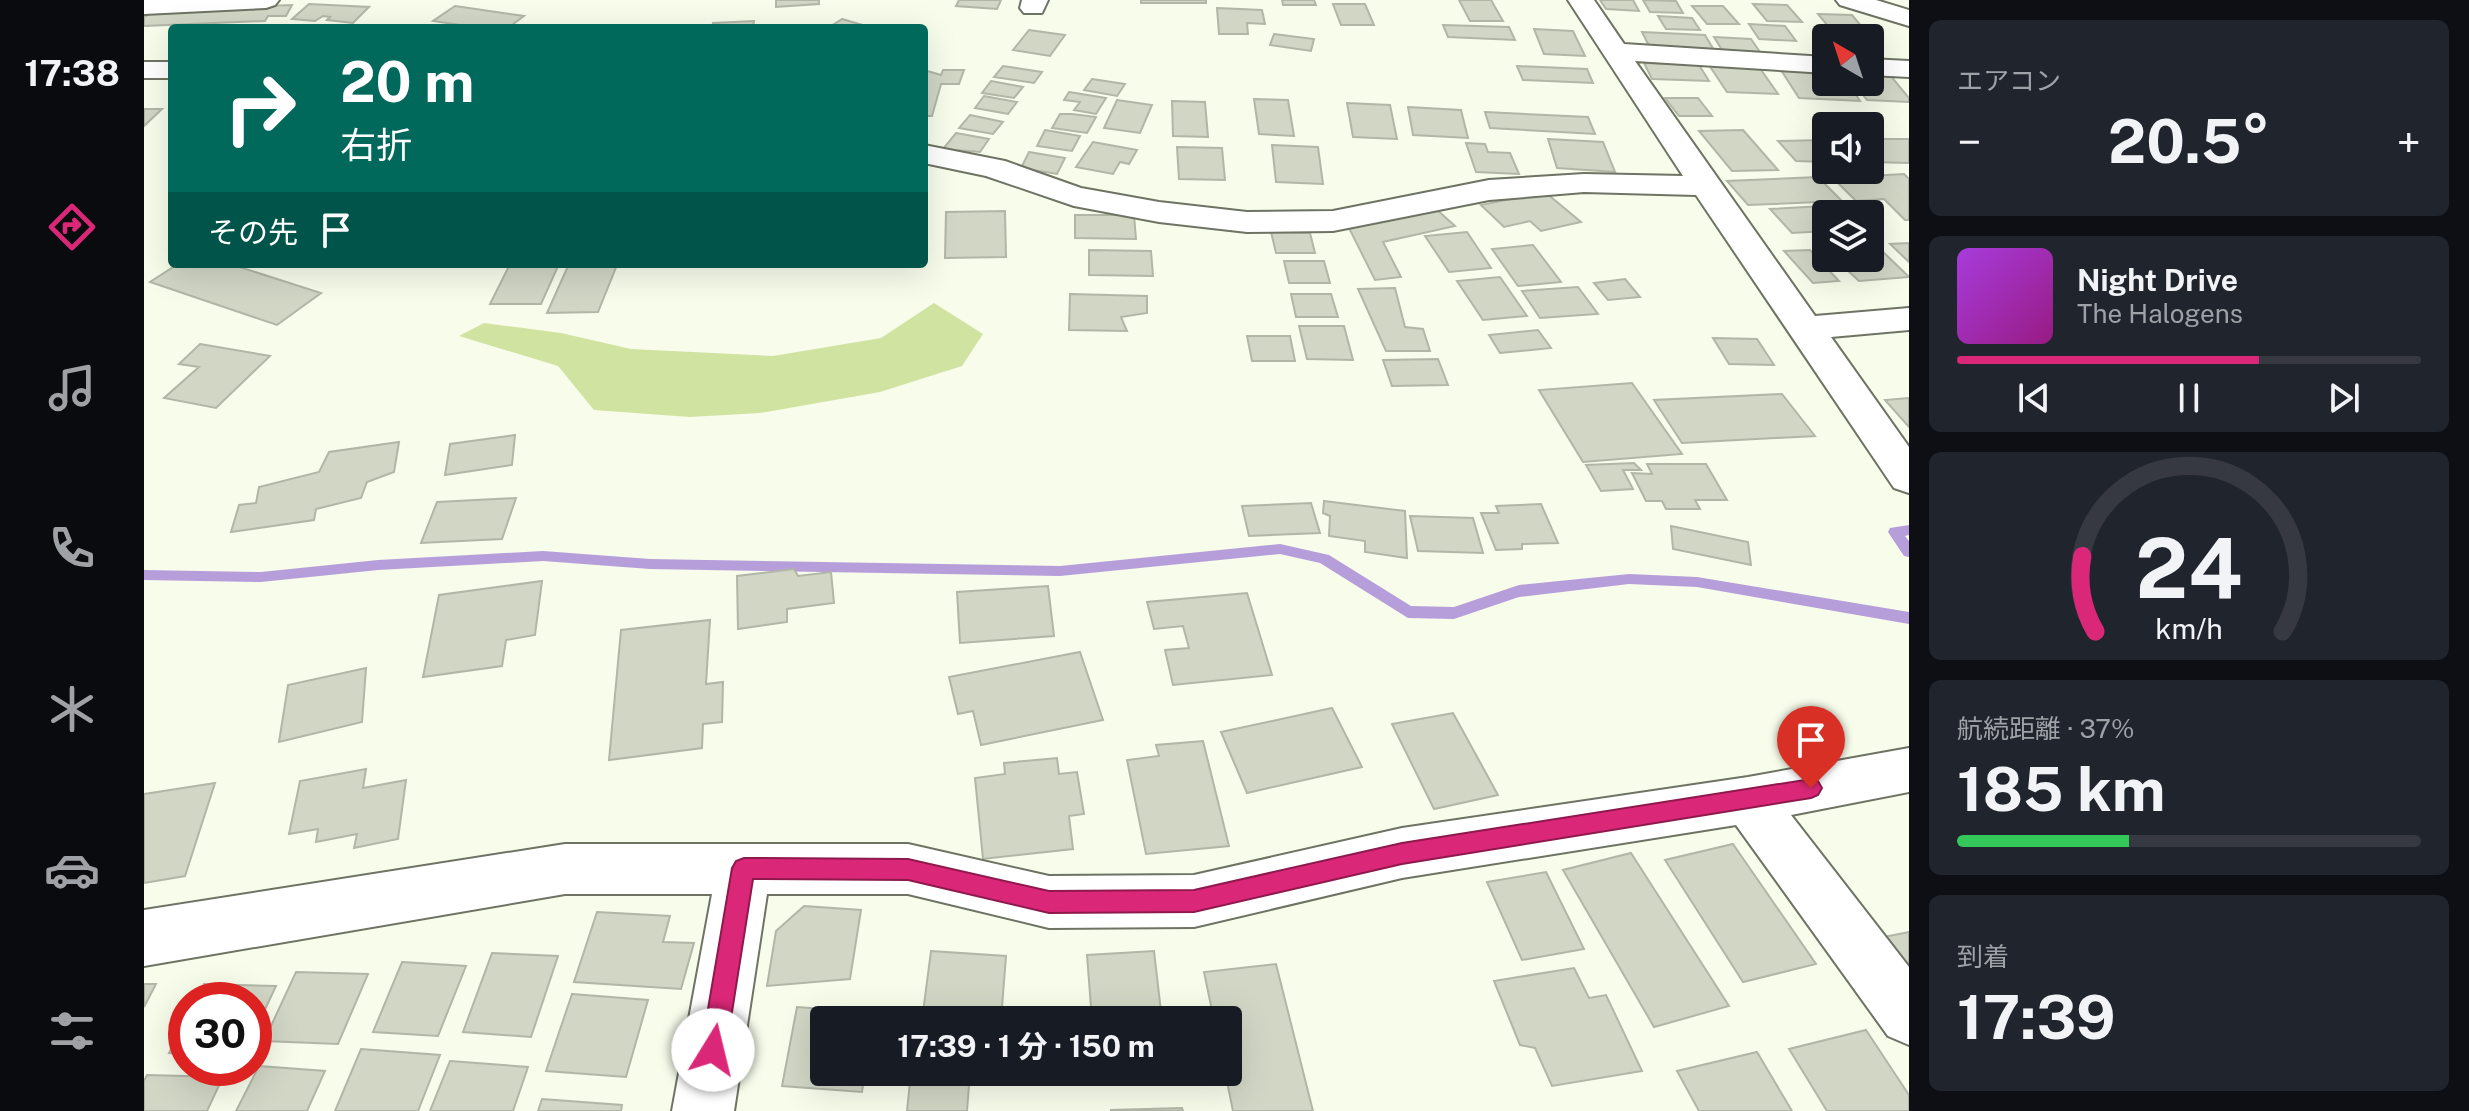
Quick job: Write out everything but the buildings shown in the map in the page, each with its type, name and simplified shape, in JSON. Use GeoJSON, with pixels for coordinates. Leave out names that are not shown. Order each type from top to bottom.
{"type":"FeatureCollection","features":[{"type":"Feature","properties":{"kind":"street"},"geometry":{"type":"LineString","coordinates":[[144,6],[266,0]]}},
{"type":"Feature","properties":{"kind":"street"},"geometry":{"type":"LineString","coordinates":[[1581,0],[1909,478]]}},
{"type":"Feature","properties":{"kind":"street"},"geometry":{"type":"LineString","coordinates":[[1849,0],[1909,18]]}},
{"type":"Feature","properties":{"kind":"street"},"geometry":{"type":"LineString","coordinates":[[1615,52],[1812,64]]}},
{"type":"Feature","properties":{"kind":"street"},"geometry":{"type":"LineString","coordinates":[[1884,68],[1909,69]]}},
{"type":"Feature","properties":{"kind":"street"},"geometry":{"type":"LineString","coordinates":[[144,70],[168,70]]}},
{"type":"Feature","properties":{"kind":"street"},"geometry":{"type":"LineString","coordinates":[[928,155],[994,168],[1074,196],[1159,212],[1247,222],[1333,221],[1489,190],[1584,183],[1708,186]]}},
{"type":"Feature","properties":{"kind":"street"},"geometry":{"type":"LineString","coordinates":[[1807,328],[1909,319]]}},
{"type":"Feature","properties":{"kind":"street"},"geometry":{"type":"LineString","coordinates":[[144,938],[565,869],[908,869],[1049,902],[1194,901],[1402,853],[1748,800],[1909,770]]}},
{"type":"Feature","properties":{"kind":"street"},"geometry":{"type":"LineString","coordinates":[[1748,800],[1909,1015]]}},
{"type":"Feature","properties":{"kind":"street"},"geometry":{"type":"LineString","coordinates":[[703,1111],[744,868]]}},
{"type":"Feature","properties":{"kind":"green space"},"geometry":{"type":"Polygon","coordinates":[[[934,303],[983,334],[962,366],[880,392],[760,413],[690,417],[594,410],[558,366],[459,336],[484,323],[561,333],[631,349],[773,356],[881,338],[934,303]]]}},
{"type":"Feature","properties":{"kind":"waterway"},"geometry":{"type":"LineString","coordinates":[[1909,530],[1895,532],[1909,552]]}},
{"type":"Feature","properties":{"kind":"waterway"},"geometry":{"type":"LineString","coordinates":[[144,575],[261,577],[378,565],[543,556],[650,564],[1060,571],[1280,549],[1324,559],[1408,612],[1454,613],[1519,591],[1629,579],[1697,582],[1909,618]]}},
{"type":"Feature","properties":{"kind":"route"},"geometry":{"type":"LineString","coordinates":[[713,1050],[744,868],[908,869],[1049,902],[1194,901],[1402,853],[1811,788]]}}]}
